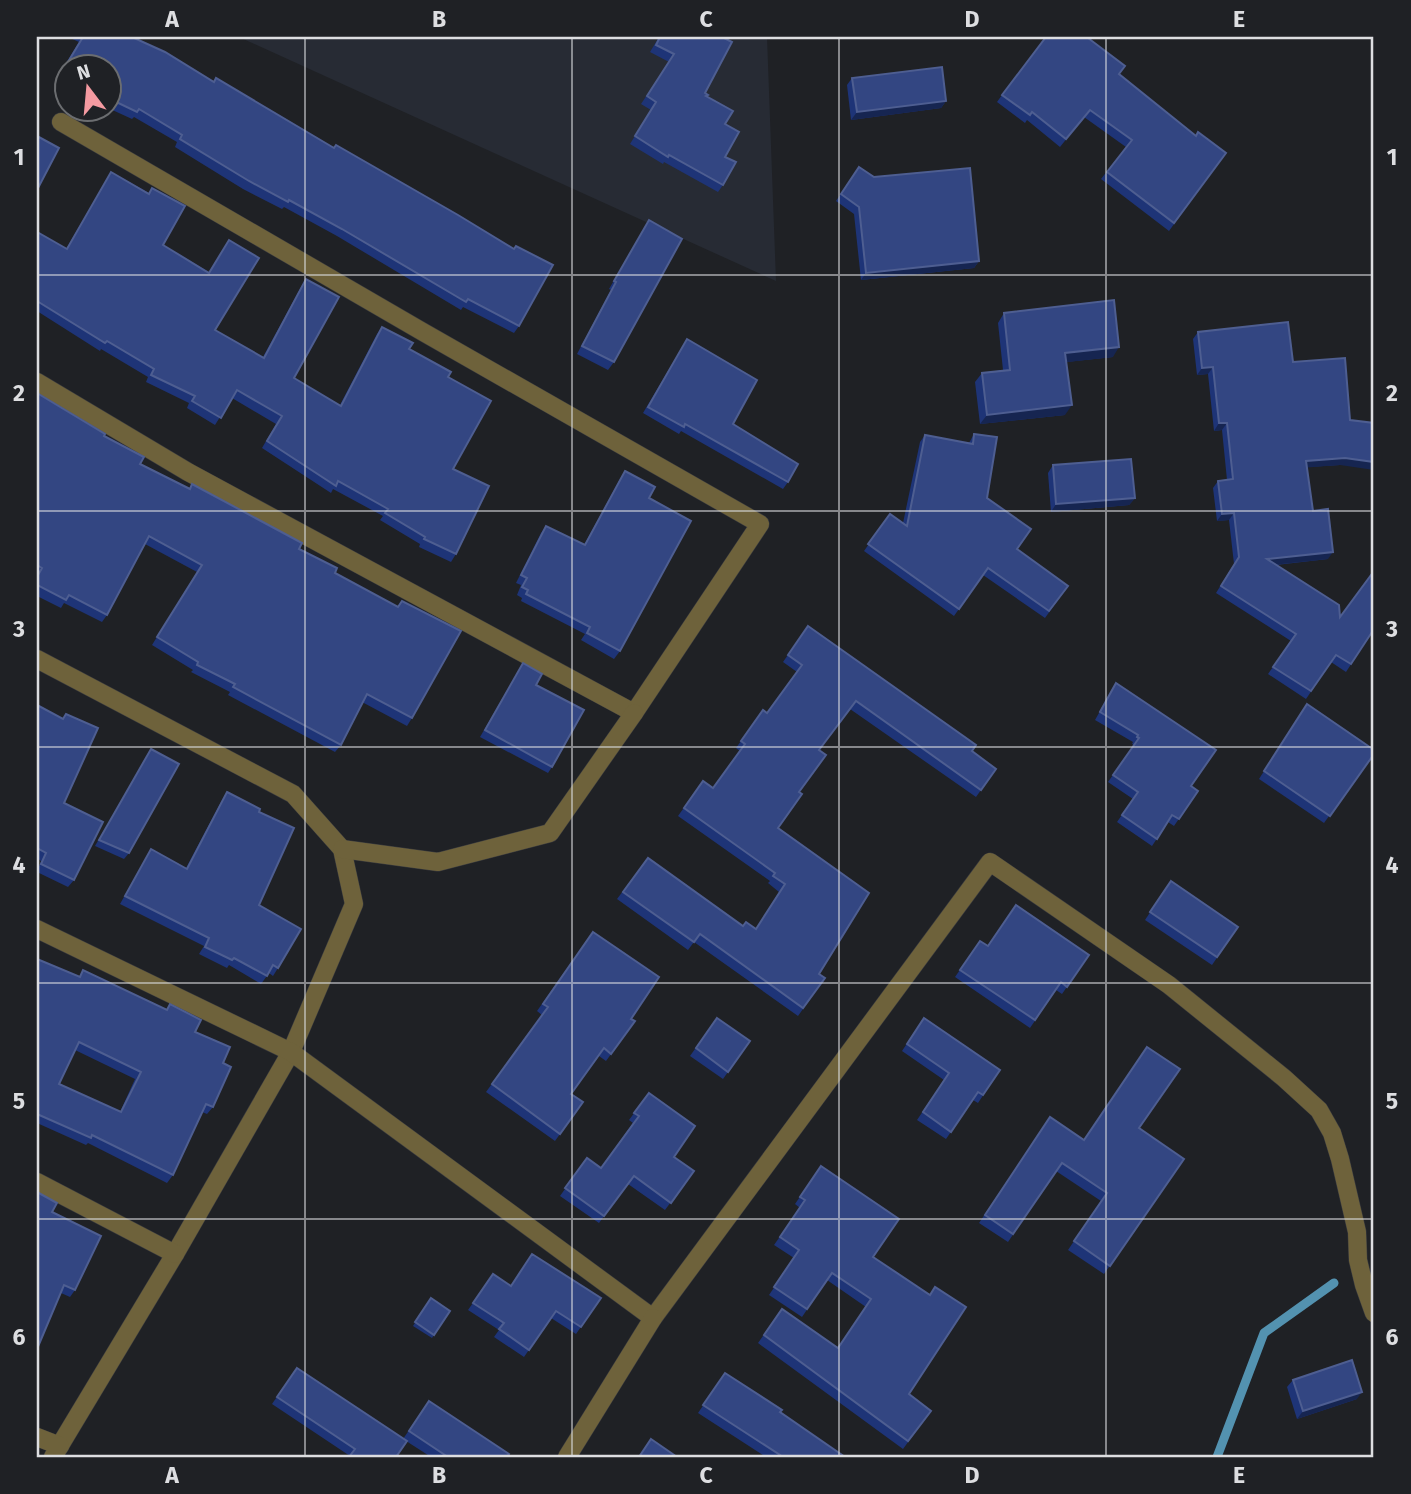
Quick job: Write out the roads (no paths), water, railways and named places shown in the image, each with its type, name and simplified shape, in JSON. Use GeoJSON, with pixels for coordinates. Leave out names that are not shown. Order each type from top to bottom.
{"type":"FeatureCollection","features":[{"type":"Feature","properties":{"kind":"street"},"geometry":{"type":"LineString","coordinates":[[61,122],[760,524],[550,833],[438,862],[342,849]]}},
{"type":"Feature","properties":{"kind":"street"},"geometry":{"type":"LineString","coordinates":[[37,382],[223,490],[634,713]]}},
{"type":"Feature","properties":{"kind":"street"},"geometry":{"type":"LineString","coordinates":[[37,659],[293,794],[342,849],[354,904],[291,1052],[175,1254],[56,1452],[37,1437]]}},
{"type":"Feature","properties":{"kind":"street"},"geometry":{"type":"LineString","coordinates":[[567,1457],[653,1318],[990,862],[1169,985],[1284,1078],[1319,1110],[1332,1133],[1340,1159],[1357,1232],[1358,1260],[1374,1313]]}},
{"type":"Feature","properties":{"kind":"street"},"geometry":{"type":"LineString","coordinates":[[37,929],[291,1052],[653,1318]]}},
{"type":"Feature","properties":{"kind":"street"},"geometry":{"type":"LineString","coordinates":[[37,1182],[175,1254]]}},
{"type":"Feature","properties":{"kind":"waterway"},"geometry":{"type":"LineString","coordinates":[[1217,1457],[1264,1333],[1334,1283]]}}]}
